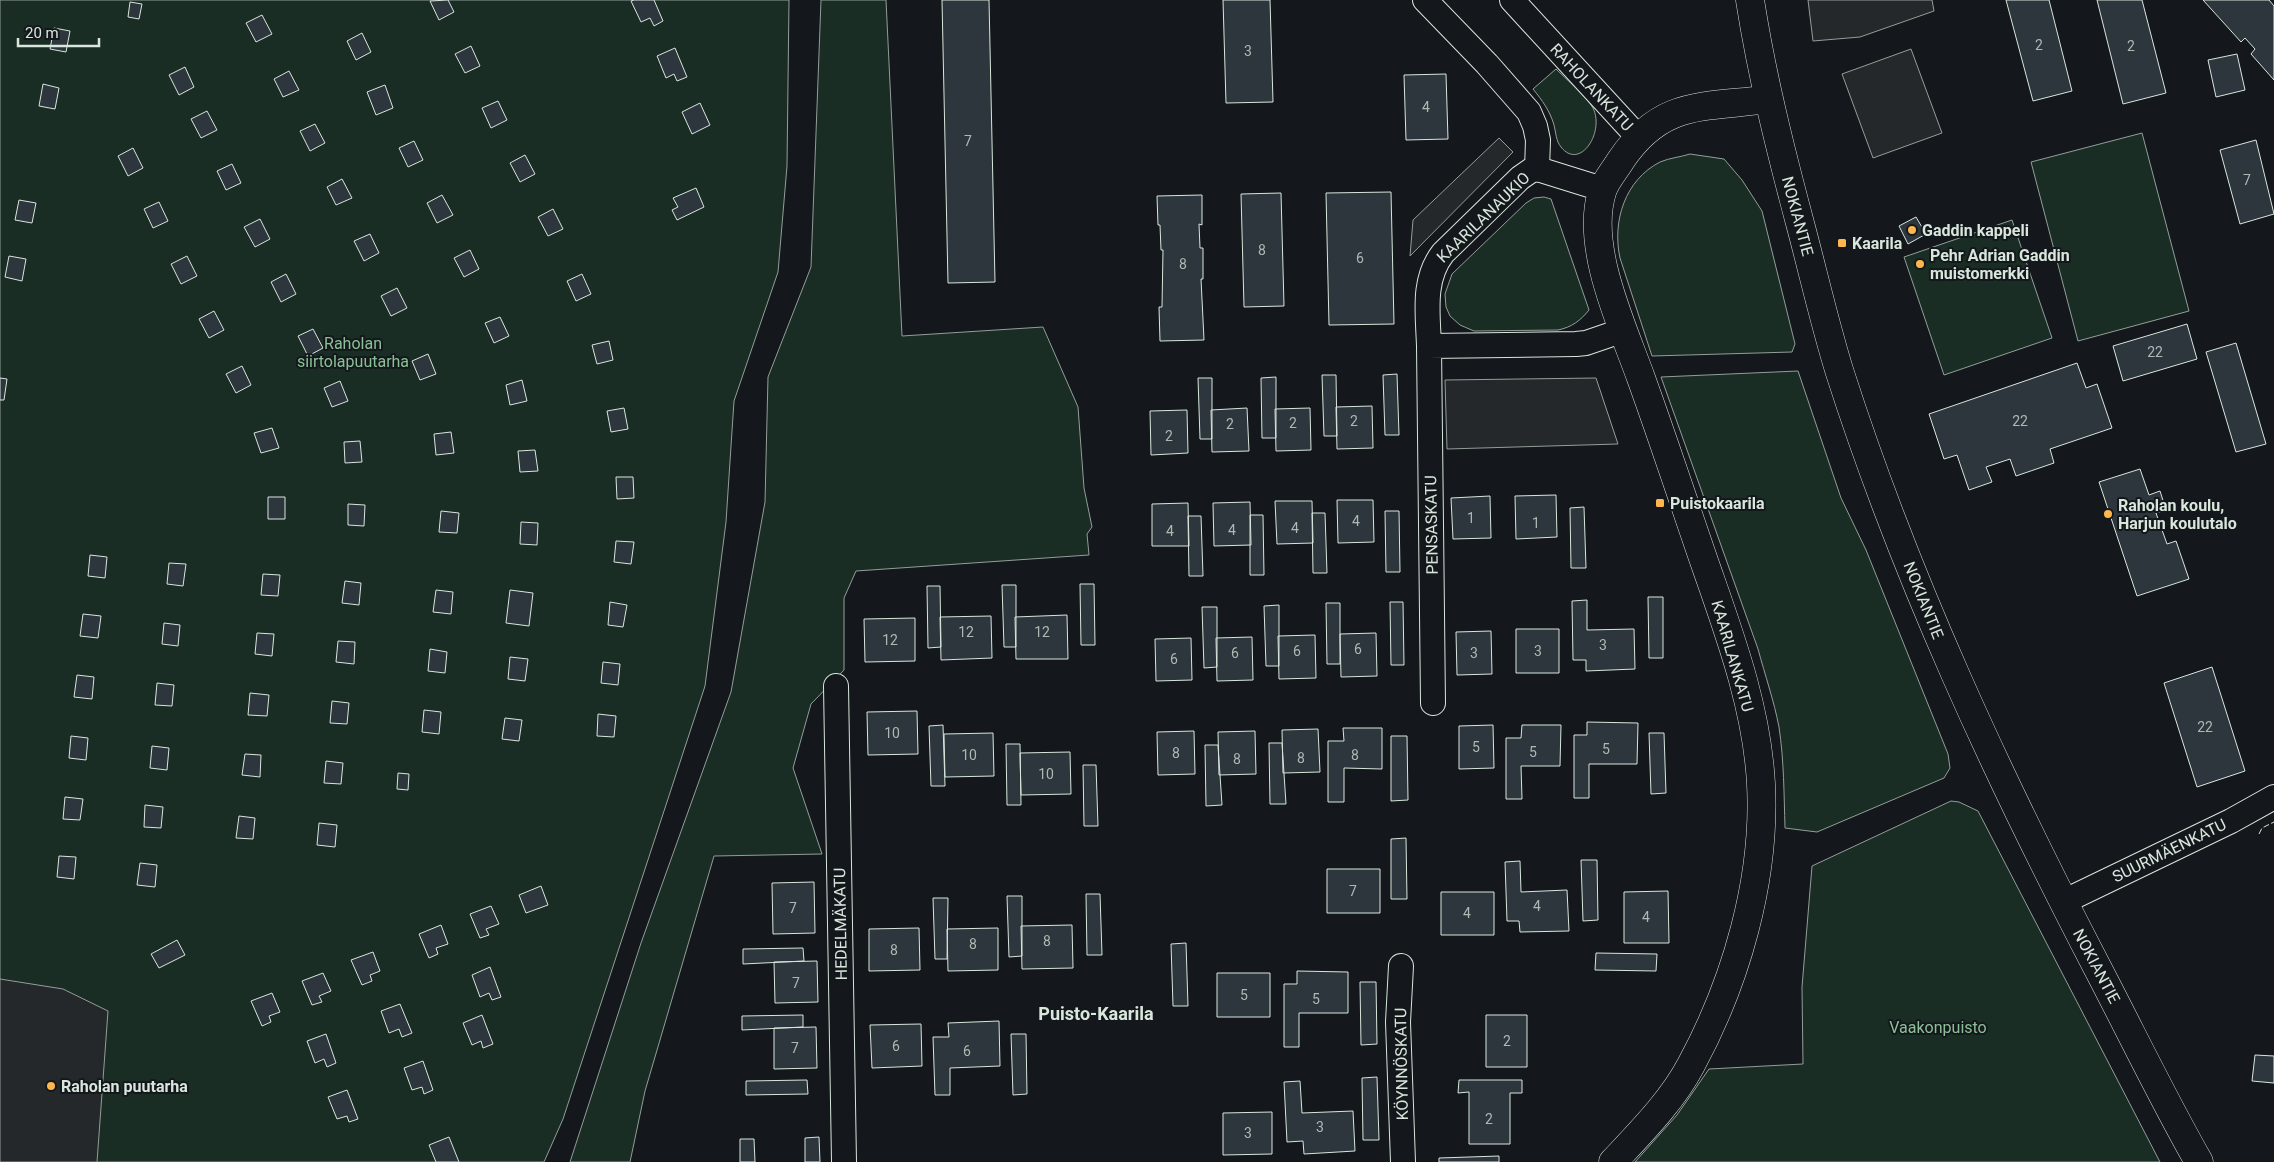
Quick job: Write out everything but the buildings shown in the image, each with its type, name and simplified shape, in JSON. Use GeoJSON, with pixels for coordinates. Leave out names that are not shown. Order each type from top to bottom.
{"type":"FeatureCollection","features":[{"type":"Feature","properties":{"kind":"main road","name":"NOKIANTIE"},"geometry":{"type":"LineString","coordinates":[[1750,0],[1769,99],[1824,317],[1863,440],[1918,588],[1993,761],[2063,902],[2200,1162]]}},
{"type":"Feature","properties":{"kind":"main road","name":"RAHOLANKATU"},"geometry":{"type":"LineString","coordinates":[[1638,137],[1673,112],[1769,99]]}},
{"type":"Feature","properties":{"kind":"main road"},"geometry":{"type":"LineString","coordinates":[[1602,189],[1638,137]]}},
{"type":"Feature","properties":{"kind":"main road","name":"KAARILANKATU"},"geometry":{"type":"LineString","coordinates":[[1602,189],[1597,220],[1599,247],[1624,330],[1744,681],[1761,784],[1759,847],[1746,924],[1724,993],[1690,1067],[1650,1122],[1613,1162]]}},
{"type":"Feature","properties":{"kind":"street"},"geometry":{"type":"LineString","coordinates":[[1425,0],[1528,112],[1536,126],[1538,140],[1537,169]]}},
{"type":"Feature","properties":{"kind":"street","name":"RAHOLANKATU"},"geometry":{"type":"LineString","coordinates":[[1512,0],[1638,137]]}},
{"type":"Feature","properties":{"kind":"street","name":"KAARILANAUKIO"},"geometry":{"type":"LineString","coordinates":[[1429,346],[1428,288],[1434,264],[1520,178],[1530,171],[1537,169],[1602,189]]}},
{"type":"Feature","properties":{"kind":"street"},"geometry":{"type":"LineString","coordinates":[[1429,346],[1543,346],[1586,343],[1624,330]]}},
{"type":"Feature","properties":{"kind":"street","name":"PENSASKATU"},"geometry":{"type":"LineString","coordinates":[[1429,346],[1433,703]]}},
{"type":"Feature","properties":{"kind":"street","name":"HEDELMÄKATU"},"geometry":{"type":"LineString","coordinates":[[836,686],[844,1162]]}},
{"type":"Feature","properties":{"kind":"street","name":"SUURMÄENKATU"},"geometry":{"type":"LineString","coordinates":[[2063,902],[2231,821],[2274,797]]}},
{"type":"Feature","properties":{"kind":"street","name":"KÖYNNÖSKATU"},"geometry":{"type":"LineString","coordinates":[[1401,966],[1398,1022],[1403,1162]]}},
{"type":"Feature","properties":{"kind":"green space","name":"Raholan siirtolapuutarha"},"geometry":{"type":"Polygon","coordinates":[[[0,0],[789,0],[787,166],[778,272],[734,401],[726,522],[705,686],[563,1119],[544,1162],[0,1162],[0,0]]]}},
{"type":"Feature","properties":{"kind":"green space"},"geometry":{"type":"Polygon","coordinates":[[[821,0],[886,0],[902,336],[1043,327],[1078,407],[1084,488],[1092,527],[1087,534],[1089,555],[856,571],[844,598],[844,670],[811,704],[793,768],[822,854],[714,856],[645,1091],[630,1162],[570,1162],[641,943],[731,692],[765,502],[768,377],[811,267],[821,0]]]}},
{"type":"Feature","properties":{"kind":"green space"},"geometry":{"type":"Polygon","coordinates":[[[1556,69],[1586,99],[1593,108],[1596,118],[1596,128],[1589,146],[1583,152],[1576,154],[1568,153],[1559,145],[1550,115],[1533,89],[1556,69]]]}},
{"type":"Feature","properties":{"kind":"green space"},"geometry":{"type":"Polygon","coordinates":[[[2142,133],[2189,311],[2078,341],[2031,162],[2142,133]]]}},
{"type":"Feature","properties":{"kind":"green space"},"geometry":{"type":"Polygon","coordinates":[[[1690,154],[1724,159],[1742,180],[1762,211],[1795,344],[1792,352],[1652,356],[1620,258],[1618,230],[1620,216],[1630,191],[1638,179],[1648,170],[1660,162],[1690,154]]]}},
{"type":"Feature","properties":{"kind":"green space"},"geometry":{"type":"Polygon","coordinates":[[[1544,197],[1551,199],[1589,310],[1575,323],[1558,330],[1474,331],[1460,325],[1450,316],[1446,307],[1445,294],[1452,274],[1526,203],[1534,198],[1544,197]]]}},
{"type":"Feature","properties":{"kind":"green space"},"geometry":{"type":"Polygon","coordinates":[[[2012,220],[2052,338],[1944,375],[1904,257],[2012,220]]]}},
{"type":"Feature","properties":{"kind":"green space"},"geometry":{"type":"Polygon","coordinates":[[[1798,371],[1841,498],[1866,550],[1948,754],[1950,768],[1944,778],[1817,832],[1785,828],[1781,739],[1772,698],[1758,649],[1661,377],[1798,371]]]}},
{"type":"Feature","properties":{"kind":"green space","name":"Vaakonpuisto"},"geometry":{"type":"Polygon","coordinates":[[[1951,801],[1959,802],[1978,811],[2160,1162],[1635,1162],[1677,1115],[1709,1069],[1803,1064],[1802,987],[1812,866],[1951,801]]]}},
{"type":"Feature","properties":{"kind":"shaded area"},"geometry":{"type":"Polygon","coordinates":[[[1808,0],[1932,0],[1934,11],[1860,37],[1813,41],[1808,0]]]}},
{"type":"Feature","properties":{"kind":"shaded area"},"geometry":{"type":"Polygon","coordinates":[[[1911,49],[1942,133],[1873,158],[1842,74],[1911,49]]]}},
{"type":"Feature","properties":{"kind":"shaded area"},"geometry":{"type":"Polygon","coordinates":[[[1499,138],[1513,152],[1410,256],[1413,220],[1499,138]]]}},
{"type":"Feature","properties":{"kind":"shaded area"},"geometry":{"type":"Polygon","coordinates":[[[1596,378],[1618,444],[1447,449],[1445,380],[1596,378]]]}},
{"type":"Feature","properties":{"kind":"shaded area","name":"Raholan puutarha"},"geometry":{"type":"Polygon","coordinates":[[[0,979],[63,989],[108,1011],[97,1162],[0,1162],[0,979]]]}},
{"type":"Feature","properties":{"kind":"fence"},"geometry":{"type":"LineString","coordinates":[[2259,834],[2262,828],[2274,822]]}},
{"type":"Feature","properties":{"kind":"place","name":"Gaddin kappeli"},"geometry":{"type":"Point","coordinates":[1912,230]}},
{"type":"Feature","properties":{"kind":"place","name":"Kaarila"},"geometry":{"type":"Point","coordinates":[1842,243]}},
{"type":"Feature","properties":{"kind":"place","name":"Pehr Adrian Gaddin muistomerkki"},"geometry":{"type":"Point","coordinates":[1920,264]}},
{"type":"Feature","properties":{"kind":"place","name":"Puistokaarila"},"geometry":{"type":"Point","coordinates":[1660,503]}},
{"type":"Feature","properties":{"kind":"place","name":"Raholan koulu, Harjun koulutalo"},"geometry":{"type":"Point","coordinates":[2108,514]}},
{"type":"Feature","properties":{"kind":"place","name":"Raholan puutarha"},"geometry":{"type":"Point","coordinates":[51,1086]}},
{"type":"Feature","properties":{"kind":"district","name":"Puisto-Kaarila"},"geometry":{"type":"Point","coordinates":[1096,1014]}}]}
